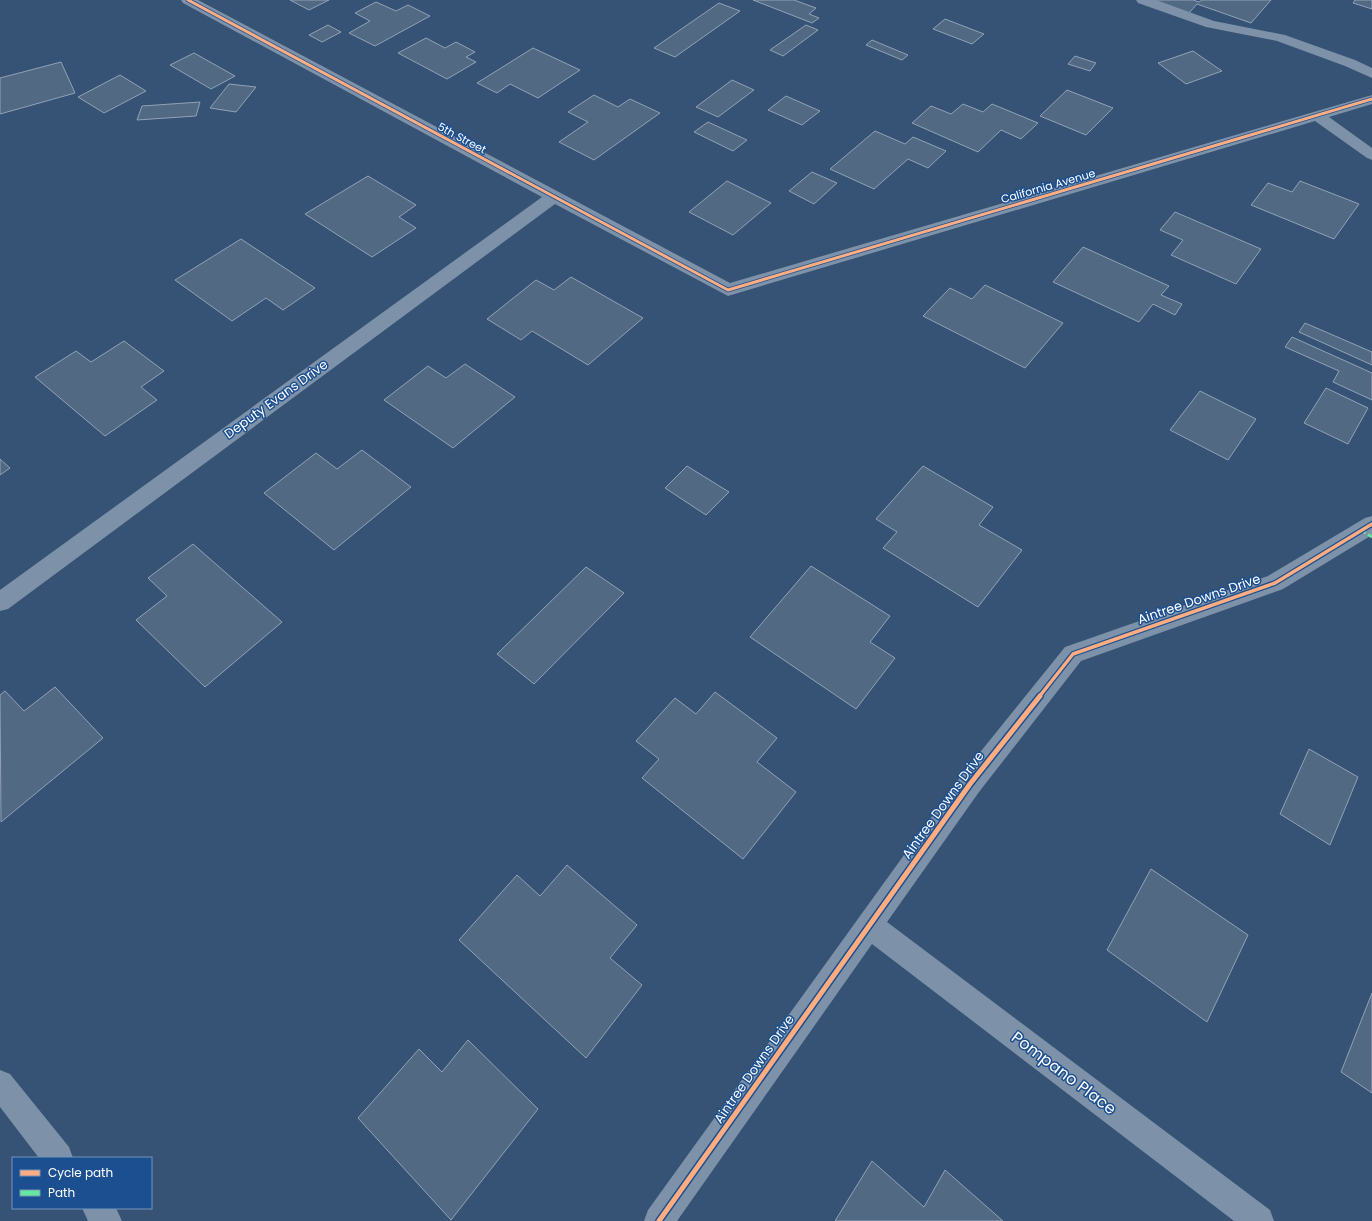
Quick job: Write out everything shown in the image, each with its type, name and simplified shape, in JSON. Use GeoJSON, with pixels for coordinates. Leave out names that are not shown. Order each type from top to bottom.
{"type":"FeatureCollection","features":[{"type":"Feature","properties":{"kind":"street","name":"5th Street"},"geometry":{"type":"LineString","coordinates":[[188,0],[728,290]]}},
{"type":"Feature","properties":{"kind":"street"},"geometry":{"type":"LineString","coordinates":[[1143,0],[1211,24],[1280,38],[1350,63],[1372,74]]}},
{"type":"Feature","properties":{"kind":"street","name":"California Avenue"},"geometry":{"type":"LineString","coordinates":[[728,290],[1372,99]]}},
{"type":"Feature","properties":{"kind":"street"},"geometry":{"type":"LineString","coordinates":[[1318,116],[1372,155]]}},
{"type":"Feature","properties":{"kind":"street","name":"Deputy Evans Drive"},"geometry":{"type":"LineString","coordinates":[[0,602],[553,197]]}},
{"type":"Feature","properties":{"kind":"street","name":"Aintree Downs Drive"},"geometry":{"type":"LineString","coordinates":[[659,1221],[868,925],[970,784],[1072,654],[1275,584],[1372,524]]}},
{"type":"Feature","properties":{"kind":"street","name":"Pompano Place"},"geometry":{"type":"LineString","coordinates":[[868,925],[1259,1221]]}},
{"type":"Feature","properties":{"kind":"street"},"geometry":{"type":"LineString","coordinates":[[0,1084],[57,1157]]}},
{"type":"Feature","properties":{"kind":"street"},"geometry":{"type":"LineString","coordinates":[[98,1209],[107,1221]]}},
{"type":"Feature","properties":{"kind":"building"},"geometry":{"type":"Polygon","coordinates":[[[290,0],[329,0],[309,10],[290,0]]]}},
{"type":"Feature","properties":{"kind":"building"},"geometry":{"type":"Polygon","coordinates":[[[753,0],[794,0],[816,8],[809,14],[819,18],[812,23],[753,0]]]}},
{"type":"Feature","properties":{"kind":"building"},"geometry":{"type":"Polygon","coordinates":[[[1151,0],[1193,0],[1199,2],[1202,0],[1271,0],[1251,23],[1197,4],[1189,13],[1151,0]]]}},
{"type":"Feature","properties":{"kind":"building"},"geometry":{"type":"Polygon","coordinates":[[[1355,0],[1372,0],[1372,9],[1353,3],[1355,0]]]}},
{"type":"Feature","properties":{"kind":"building"},"geometry":{"type":"Polygon","coordinates":[[[376,2],[396,11],[408,5],[430,16],[375,46],[349,33],[370,21],[355,13],[376,2]]]}},
{"type":"Feature","properties":{"kind":"building"},"geometry":{"type":"Polygon","coordinates":[[[719,3],[740,11],[675,57],[654,48],[719,3]]]}},
{"type":"Feature","properties":{"kind":"building"},"geometry":{"type":"Polygon","coordinates":[[[945,19],[984,34],[972,44],[933,29],[945,19]]]}},
{"type":"Feature","properties":{"kind":"building"},"geometry":{"type":"Polygon","coordinates":[[[328,25],[341,32],[322,42],[309,35],[328,25]]]}},
{"type":"Feature","properties":{"kind":"building"},"geometry":{"type":"Polygon","coordinates":[[[806,25],[818,30],[783,56],[770,50],[806,25]]]}},
{"type":"Feature","properties":{"kind":"building"},"geometry":{"type":"Polygon","coordinates":[[[426,38],[445,48],[456,42],[475,52],[466,57],[476,62],[447,79],[398,53],[426,38]]]}},
{"type":"Feature","properties":{"kind":"building"},"geometry":{"type":"Polygon","coordinates":[[[872,40],[908,55],[902,60],[866,45],[872,40]]]}},
{"type":"Feature","properties":{"kind":"building"},"geometry":{"type":"Polygon","coordinates":[[[533,48],[580,70],[538,98],[510,84],[497,93],[477,83],[533,48]]]}},
{"type":"Feature","properties":{"kind":"building"},"geometry":{"type":"Polygon","coordinates":[[[1193,51],[1222,71],[1186,84],[1158,63],[1193,51]]]}},
{"type":"Feature","properties":{"kind":"building"},"geometry":{"type":"Polygon","coordinates":[[[194,53],[235,76],[211,89],[170,65],[194,53]]]}},
{"type":"Feature","properties":{"kind":"building"},"geometry":{"type":"Polygon","coordinates":[[[1075,56],[1096,63],[1090,71],[1068,64],[1075,56]]]}},
{"type":"Feature","properties":{"kind":"building"},"geometry":{"type":"Polygon","coordinates":[[[61,62],[75,93],[0,114],[0,78],[61,62]]]}},
{"type":"Feature","properties":{"kind":"building"},"geometry":{"type":"Polygon","coordinates":[[[120,75],[146,91],[104,113],[78,97],[120,75]]]}},
{"type":"Feature","properties":{"kind":"building"},"geometry":{"type":"Polygon","coordinates":[[[732,80],[754,90],[718,117],[696,107],[732,80]]]}},
{"type":"Feature","properties":{"kind":"building"},"geometry":{"type":"Polygon","coordinates":[[[229,84],[256,87],[236,112],[210,108],[229,84]]]}},
{"type":"Feature","properties":{"kind":"building"},"geometry":{"type":"Polygon","coordinates":[[[1067,90],[1113,108],[1086,135],[1040,116],[1067,90]]]}},
{"type":"Feature","properties":{"kind":"building"},"geometry":{"type":"Polygon","coordinates":[[[594,95],[618,107],[630,99],[660,113],[594,160],[559,142],[588,122],[568,112],[594,95]]]}},
{"type":"Feature","properties":{"kind":"building"},"geometry":{"type":"Polygon","coordinates":[[[786,96],[820,111],[802,125],[768,110],[786,96]]]}},
{"type":"Feature","properties":{"kind":"building"},"geometry":{"type":"Polygon","coordinates":[[[200,102],[196,116],[137,120],[142,106],[200,102]]]}},
{"type":"Feature","properties":{"kind":"building"},"geometry":{"type":"Polygon","coordinates":[[[963,104],[983,112],[992,104],[1038,123],[1021,139],[1001,130],[978,152],[912,123],[931,106],[951,114],[963,104]]]}},
{"type":"Feature","properties":{"kind":"building"},"geometry":{"type":"Polygon","coordinates":[[[708,122],[747,140],[733,151],[694,132],[708,122]]]}},
{"type":"Feature","properties":{"kind":"building"},"geometry":{"type":"Polygon","coordinates":[[[875,131],[905,144],[913,137],[946,151],[928,168],[908,159],[874,189],[830,169],[875,131]]]}},
{"type":"Feature","properties":{"kind":"building"},"geometry":{"type":"Polygon","coordinates":[[[812,172],[837,183],[814,204],[789,191],[812,172]]]}},
{"type":"Feature","properties":{"kind":"building"},"geometry":{"type":"Polygon","coordinates":[[[368,176],[416,205],[399,217],[416,228],[372,257],[305,214],[368,176]]]}},
{"type":"Feature","properties":{"kind":"building"},"geometry":{"type":"Polygon","coordinates":[[[727,181],[771,203],[733,235],[689,212],[727,181]]]}},
{"type":"Feature","properties":{"kind":"building"},"geometry":{"type":"Polygon","coordinates":[[[1300,181],[1359,204],[1334,239],[1251,205],[1268,183],[1292,192],[1300,181]]]}},
{"type":"Feature","properties":{"kind":"building"},"geometry":{"type":"Polygon","coordinates":[[[1175,212],[1261,249],[1236,284],[1171,255],[1183,240],[1160,230],[1175,212]]]}},
{"type":"Feature","properties":{"kind":"building"},"geometry":{"type":"Polygon","coordinates":[[[241,239],[315,288],[283,310],[266,298],[232,321],[175,280],[241,239]]]}},
{"type":"Feature","properties":{"kind":"building"},"geometry":{"type":"Polygon","coordinates":[[[1083,247],[1169,286],[1161,295],[1182,304],[1175,315],[1153,304],[1139,322],[1053,282],[1083,247]]]}},
{"type":"Feature","properties":{"kind":"building"},"geometry":{"type":"Polygon","coordinates":[[[571,277],[643,318],[588,365],[532,331],[521,340],[487,319],[536,280],[554,290],[571,277]]]}},
{"type":"Feature","properties":{"kind":"building"},"geometry":{"type":"Polygon","coordinates":[[[985,285],[1063,323],[1025,368],[923,316],[950,288],[972,299],[985,285]]]}},
{"type":"Feature","properties":{"kind":"building"},"geometry":{"type":"Polygon","coordinates":[[[1305,323],[1372,352],[1372,365],[1299,332],[1305,323]]]}},
{"type":"Feature","properties":{"kind":"building"},"geometry":{"type":"Polygon","coordinates":[[[1292,337],[1372,373],[1372,400],[1333,382],[1339,371],[1285,347],[1292,337]]]}},
{"type":"Feature","properties":{"kind":"building"},"geometry":{"type":"Polygon","coordinates":[[[124,341],[164,371],[141,387],[157,400],[105,436],[35,377],[76,351],[91,362],[124,341]]]}},
{"type":"Feature","properties":{"kind":"building"},"geometry":{"type":"Polygon","coordinates":[[[465,364],[515,397],[453,448],[384,400],[428,366],[446,378],[465,364]]]}},
{"type":"Feature","properties":{"kind":"building"},"geometry":{"type":"Polygon","coordinates":[[[1326,388],[1368,408],[1348,444],[1304,423],[1326,388]]]}},
{"type":"Feature","properties":{"kind":"building"},"geometry":{"type":"Polygon","coordinates":[[[1200,391],[1256,419],[1228,460],[1170,430],[1200,391]]]}},
{"type":"Feature","properties":{"kind":"building"},"geometry":{"type":"Polygon","coordinates":[[[362,450],[411,487],[334,550],[264,493],[316,453],[337,469],[362,450]]]}},
{"type":"Feature","properties":{"kind":"building"},"geometry":{"type":"Polygon","coordinates":[[[0,459],[10,468],[0,475],[0,459]]]}},
{"type":"Feature","properties":{"kind":"building"},"geometry":{"type":"Polygon","coordinates":[[[687,466],[729,492],[706,515],[665,488],[687,466]]]}},
{"type":"Feature","properties":{"kind":"building"},"geometry":{"type":"Polygon","coordinates":[[[923,466],[993,507],[979,525],[1022,550],[978,607],[883,548],[897,532],[876,519],[923,466]]]}},
{"type":"Feature","properties":{"kind":"building"},"geometry":{"type":"Polygon","coordinates":[[[193,544],[282,622],[205,687],[136,620],[167,596],[148,578],[193,544]]]}},
{"type":"Feature","properties":{"kind":"building"},"geometry":{"type":"Polygon","coordinates":[[[811,566],[890,616],[870,642],[895,658],[856,709],[750,637],[811,566]]]}},
{"type":"Feature","properties":{"kind":"building"},"geometry":{"type":"Polygon","coordinates":[[[586,567],[624,593],[534,684],[497,654],[586,567]]]}},
{"type":"Feature","properties":{"kind":"building"},"geometry":{"type":"Polygon","coordinates":[[[55,687],[103,738],[1,822],[0,695],[5,691],[24,711],[55,687]]]}},
{"type":"Feature","properties":{"kind":"building"},"geometry":{"type":"Polygon","coordinates":[[[715,692],[777,738],[757,762],[796,792],[743,859],[642,778],[659,759],[636,741],[675,698],[696,714],[715,692]]]}},
{"type":"Feature","properties":{"kind":"building"},"geometry":{"type":"Polygon","coordinates":[[[1309,749],[1358,777],[1330,845],[1280,814],[1309,749]]]}},
{"type":"Feature","properties":{"kind":"building"},"geometry":{"type":"Polygon","coordinates":[[[567,865],[637,925],[610,958],[642,985],[586,1058],[459,940],[517,875],[540,896],[567,865]]]}},
{"type":"Feature","properties":{"kind":"building"},"geometry":{"type":"Polygon","coordinates":[[[1151,869],[1248,935],[1207,1022],[1107,950],[1151,869]]]}},
{"type":"Feature","properties":{"kind":"building"},"geometry":{"type":"Polygon","coordinates":[[[1372,993],[1372,1093],[1341,1072],[1372,993]]]}},
{"type":"Feature","properties":{"kind":"building"},"geometry":{"type":"Polygon","coordinates":[[[468,1040],[538,1109],[451,1220],[358,1118],[419,1049],[442,1072],[468,1040]]]}},
{"type":"Feature","properties":{"kind":"building"},"geometry":{"type":"Polygon","coordinates":[[[872,1161],[924,1207],[945,1170],[1003,1221],[835,1221],[872,1161]]]}},
{"type":"Feature","properties":{"kind":"marked path"},"geometry":{"type":"LineString","coordinates":[[1361,530],[1372,537]]}},
{"type":"Feature","properties":{"kind":"cycle path"},"geometry":{"type":"LineString","coordinates":[[188,0],[728,290],[1372,99]]}},
{"type":"Feature","properties":{"kind":"cycle path"},"geometry":{"type":"LineString","coordinates":[[659,1221],[970,784],[1073,654],[1275,583],[1372,524]]}}]}
